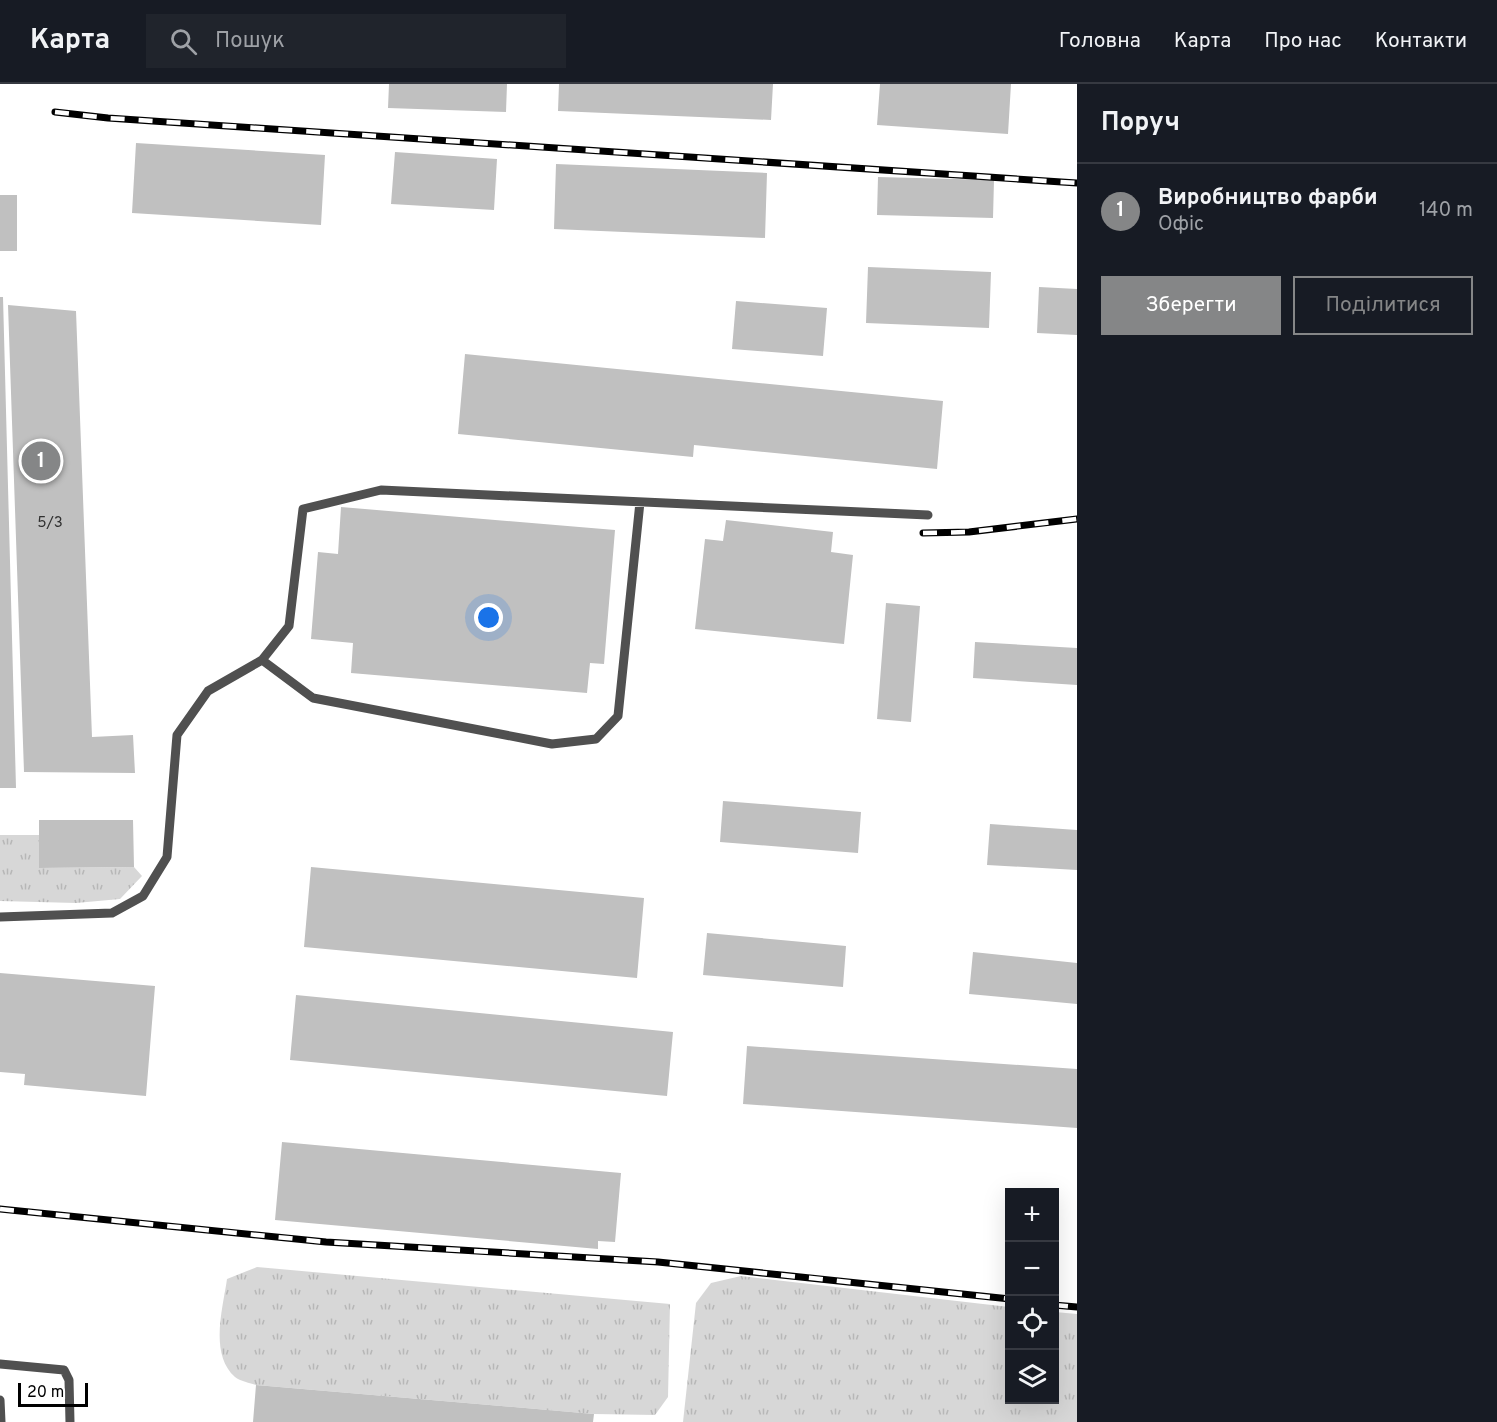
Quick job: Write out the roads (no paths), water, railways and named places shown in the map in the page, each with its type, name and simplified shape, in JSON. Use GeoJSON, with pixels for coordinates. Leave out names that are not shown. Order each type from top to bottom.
{"type":"FeatureCollection","features":[{"type":"Feature","properties":{"kind":"lane"},"geometry":{"type":"LineString","coordinates":[[0,916],[112,913],[143,896],[167,857],[177,735],[208,691],[262,660],[289,626],[303,509],[381,490],[928,515]]}},
{"type":"Feature","properties":{"kind":"lane"},"geometry":{"type":"LineString","coordinates":[[262,660],[313,698],[552,744],[596,739],[618,716],[640,502]]}},
{"type":"Feature","properties":{"kind":"lane"},"geometry":{"type":"LineString","coordinates":[[0,1364],[64,1370],[69,1380],[70,1422]]}},
{"type":"Feature","properties":{"kind":"lane"},"geometry":{"type":"LineString","coordinates":[[0,1400],[1,1422]]}},
{"type":"Feature","properties":{"kind":"railway"},"geometry":{"type":"LineString","coordinates":[[55,112],[108,118],[1077,183]]}},
{"type":"Feature","properties":{"kind":"railway"},"geometry":{"type":"LineString","coordinates":[[923,533],[969,532],[1077,519]]}},
{"type":"Feature","properties":{"kind":"railway"},"geometry":{"type":"LineString","coordinates":[[0,1209],[326,1242],[658,1262],[1005,1298]]}},
{"type":"Feature","properties":{"kind":"railway"},"geometry":{"type":"LineString","coordinates":[[1059,1305],[1077,1307]]}},
{"type":"Feature","properties":{"kind":"place","name":"Виробництво фарби"},"geometry":{"type":"Point","coordinates":[41,461]}}]}
